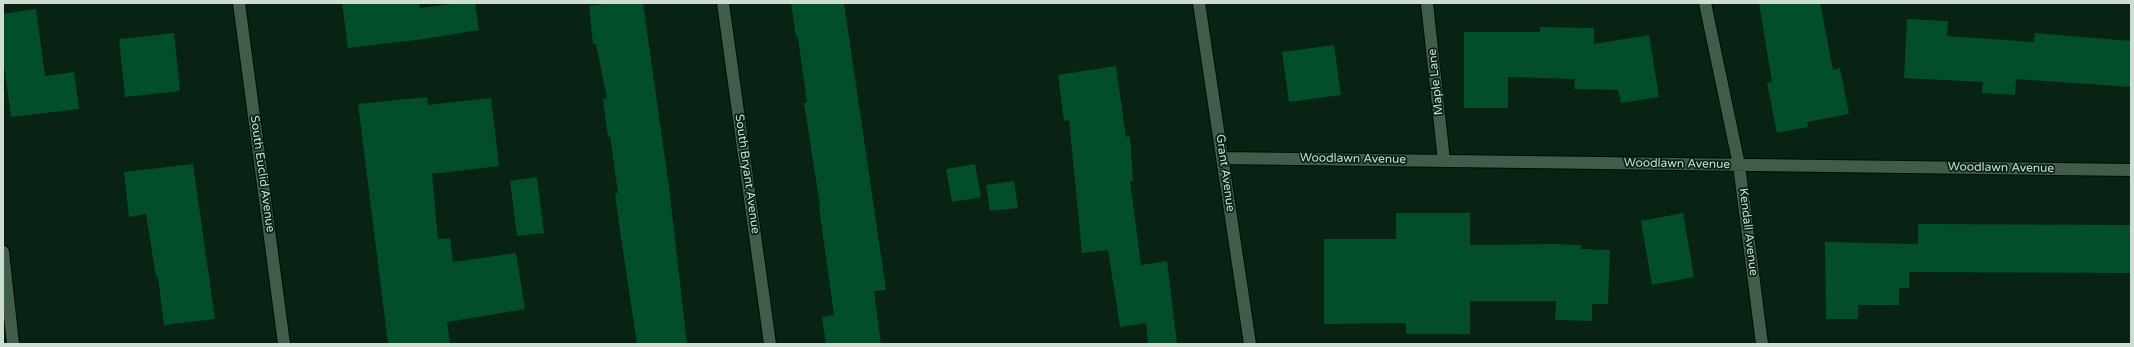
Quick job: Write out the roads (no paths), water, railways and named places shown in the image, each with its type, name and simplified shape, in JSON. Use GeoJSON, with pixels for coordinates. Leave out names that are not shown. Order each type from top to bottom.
{"type":"FeatureCollection","features":[{"type":"Feature","properties":{"kind":"street","name":"South Euclid Avenue"},"geometry":{"type":"LineString","coordinates":[[239,3],[284,344]]}},
{"type":"Feature","properties":{"kind":"street","name":"South Bryant Avenue"},"geometry":{"type":"LineString","coordinates":[[723,3],[770,344]]}},
{"type":"Feature","properties":{"kind":"street","name":"Grant Avenue"},"geometry":{"type":"LineString","coordinates":[[1199,3],[1250,344]]}},
{"type":"Feature","properties":{"kind":"street","name":"Maple Lane"},"geometry":{"type":"LineString","coordinates":[[1427,3],[1444,161]]}},
{"type":"Feature","properties":{"kind":"street","name":"Kendall Avenue"},"geometry":{"type":"LineString","coordinates":[[1705,3],[1739,164],[1762,344]]}},
{"type":"Feature","properties":{"kind":"street","name":"Woodlawn Avenue"},"geometry":{"type":"LineString","coordinates":[[1222,158],[2131,170]]}},
{"type":"Feature","properties":{"kind":"street"},"geometry":{"type":"LineString","coordinates":[[3,252],[13,344]]}}]}
